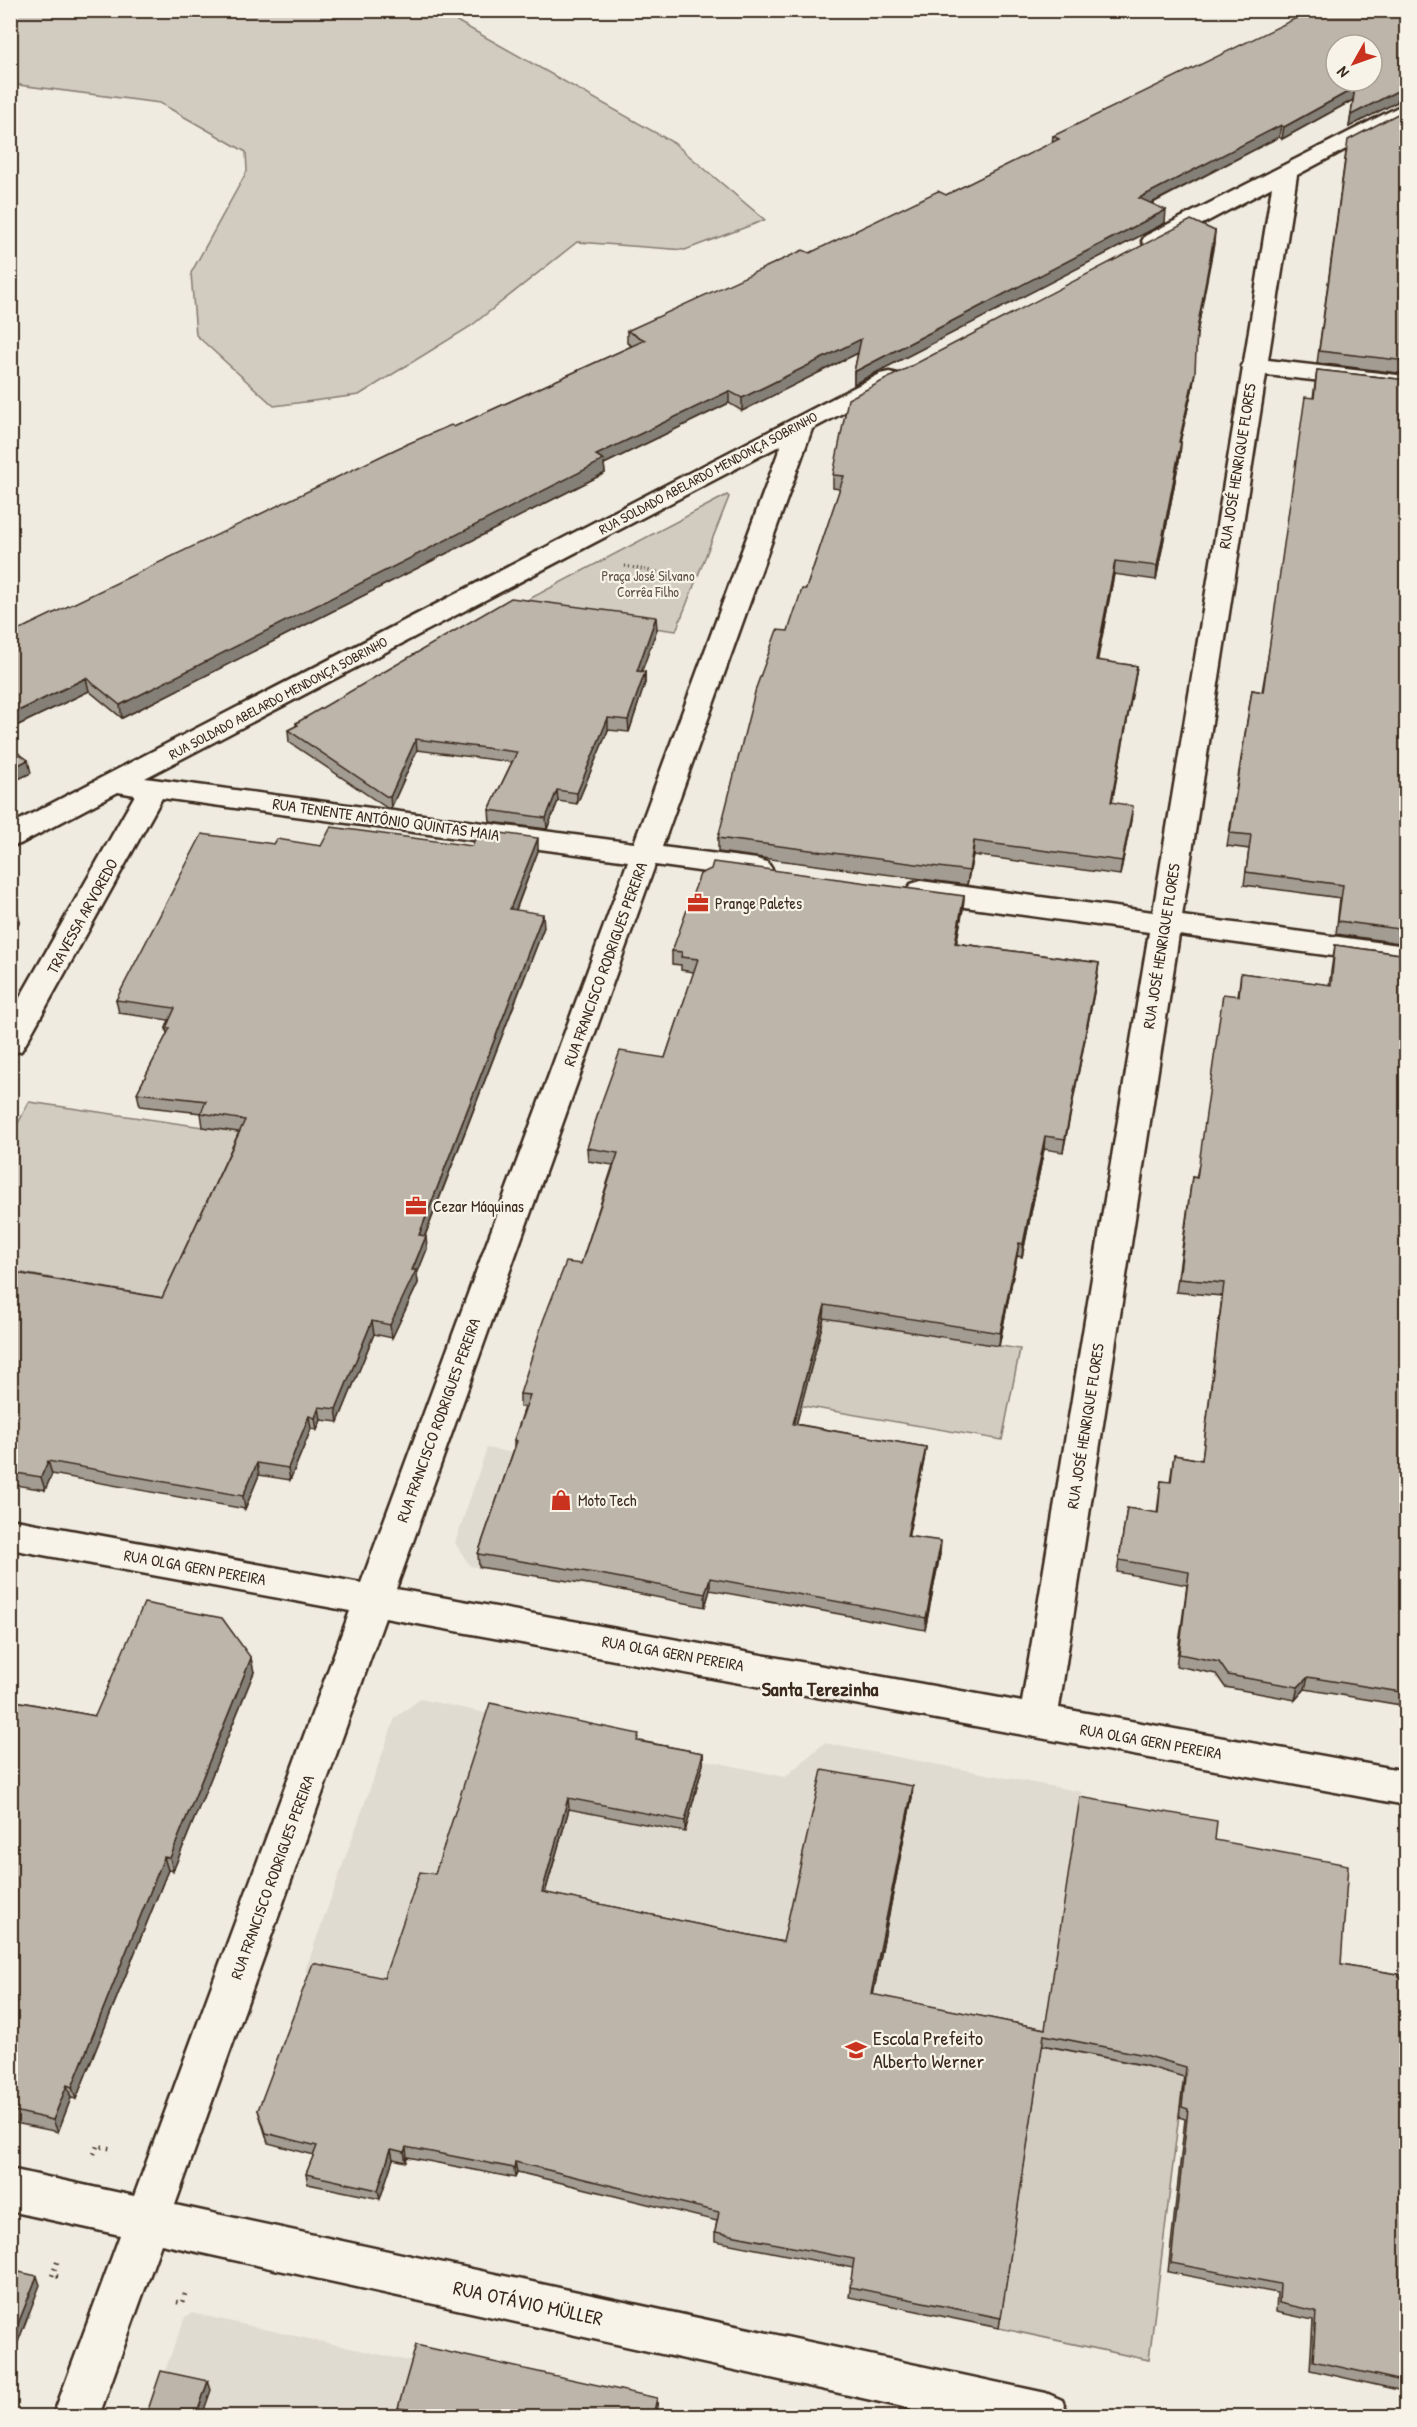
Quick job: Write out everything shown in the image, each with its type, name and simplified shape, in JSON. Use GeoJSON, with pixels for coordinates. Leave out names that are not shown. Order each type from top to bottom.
{"type":"FeatureCollection","features":[{"type":"Feature","properties":{"kind":"street"},"geometry":{"type":"LineString","coordinates":[[1128,254],[1407,109]]}},
{"type":"Feature","properties":{"kind":"street","name":"RUA JOSÉ HENRIQUE FLORES"},"geometry":{"type":"LineString","coordinates":[[1038,1720],[1253,366],[1286,172]]}},
{"type":"Feature","properties":{"kind":"street"},"geometry":{"type":"LineString","coordinates":[[1253,366],[1407,383]]}},
{"type":"Feature","properties":{"kind":"street","name":"RUA SOLDADO ABELARDO MENDONÇA SOBRINHO"},"geometry":{"type":"LineString","coordinates":[[10,837],[906,370]]}},
{"type":"Feature","properties":{"kind":"street","name":"RUA FRANCISCO RODRIGUES PEREIRA"},"geometry":{"type":"LineString","coordinates":[[76,2416],[801,424]]}},
{"type":"Feature","properties":{"kind":"street","name":"RUA TENENTE ANTÔNIO QUINTAS MAIA"},"geometry":{"type":"LineString","coordinates":[[115,783],[782,873]]}},
{"type":"Feature","properties":{"kind":"street","name":"TRAVESSA ARVOREDO"},"geometry":{"type":"LineString","coordinates":[[10,1043],[153,788]]}},
{"type":"Feature","properties":{"kind":"street"},"geometry":{"type":"LineString","coordinates":[[900,888],[1407,957]]}},
{"type":"Feature","properties":{"kind":"street","name":"RUA OLGA GERN PEREIRA"},"geometry":{"type":"LineString","coordinates":[[10,1534],[1407,1788]]}},
{"type":"Feature","properties":{"kind":"street","name":"RUA OTÁVIO MÜLLER"},"geometry":{"type":"LineString","coordinates":[[10,2190],[1046,2416]]}},
{"type":"Feature","properties":{"kind":"path"},"geometry":{"type":"LineString","coordinates":[[624,566],[704,581]]}},
{"type":"Feature","properties":{"kind":"path"},"geometry":{"type":"LineString","coordinates":[[96,2146],[118,2150]]}},
{"type":"Feature","properties":{"kind":"path"},"geometry":{"type":"LineString","coordinates":[[57,2262],[52,2276],[62,2277]]}},
{"type":"Feature","properties":{"kind":"path"},"geometry":{"type":"LineString","coordinates":[[182,2303],[186,2291]]}},
{"type":"Feature","properties":{"kind":"shaded area"},"geometry":{"type":"Polygon","coordinates":[[[487,1448],[515,1453],[614,1536],[600,1588],[470,1566],[455,1543],[487,1448]]]}},
{"type":"Feature","properties":{"kind":"shaded area","name":"Escola Prefeito Alberto Werner"},"geometry":{"type":"Polygon","coordinates":[[[420,1699],[785,1777],[824,1743],[1082,1792],[999,2328],[849,2297],[884,2096],[305,1971],[395,1718],[420,1699]]]}},
{"type":"Feature","properties":{"kind":"shaded area"},"geometry":{"type":"Polygon","coordinates":[[[192,2313],[658,2416],[148,2416],[185,2317],[192,2313]]]}},
{"type":"Feature","properties":{"kind":"green space"},"geometry":{"type":"Polygon","coordinates":[[[11,10],[439,11],[674,143],[765,220],[685,250],[577,242],[471,326],[359,395],[274,406],[196,335],[191,273],[247,171],[246,152],[160,103],[11,84],[11,10]]]}},
{"type":"Feature","properties":{"kind":"green space","name":"Praça José Silvano Corrêa Filho"},"geometry":{"type":"Polygon","coordinates":[[[727,495],[729,497],[676,631],[510,609],[727,495]]]}},
{"type":"Feature","properties":{"kind":"green space"},"geometry":{"type":"Polygon","coordinates":[[[29,1102],[252,1134],[170,1299],[11,1271],[11,1137],[29,1102]]]}},
{"type":"Feature","properties":{"kind":"green space"},"geometry":{"type":"Polygon","coordinates":[[[785,1311],[1020,1349],[1002,1440],[762,1399],[785,1311]]]}},
{"type":"Feature","properties":{"kind":"green space"},"geometry":{"type":"Polygon","coordinates":[[[1042,2045],[1184,2074],[1149,2360],[999,2328],[1042,2045]]]}},
{"type":"Feature","properties":{"kind":"building"},"geometry":{"type":"Polygon","coordinates":[[[1313,10],[1407,10],[1407,90],[1399,90],[1351,115],[1354,93],[1384,93],[1384,33],[1324,33],[1324,93],[1346,93],[1284,127],[1281,125],[1139,198],[1166,210],[854,372],[861,339],[742,398],[729,391],[596,455],[604,460],[120,705],[86,678],[10,715],[10,634],[398,448],[451,425],[454,427],[645,340],[627,331],[803,250],[810,253],[938,191],[946,195],[1059,139],[1053,136],[1313,10]]]}},
{"type":"Feature","properties":{"kind":"building"},"geometry":{"type":"Polygon","coordinates":[[[1407,109],[1407,361],[1319,351],[1348,140],[1407,109]]]}},
{"type":"Feature","properties":{"kind":"building"},"geometry":{"type":"Polygon","coordinates":[[[1191,220],[1215,231],[1197,329],[1195,372],[1179,442],[1181,442],[1157,566],[1115,561],[1096,660],[1137,666],[1111,802],[1133,806],[1122,861],[974,841],[969,871],[718,838],[756,688],[777,630],[788,631],[802,589],[806,589],[844,476],[833,475],[848,399],[1191,220]]]}},
{"type":"Feature","properties":{"kind":"building"},"geometry":{"type":"Polygon","coordinates":[[[1317,370],[1407,380],[1407,930],[1338,921],[1343,885],[1246,872],[1251,835],[1230,833],[1252,690],[1263,692],[1305,397],[1314,398],[1317,370]]]}},
{"type":"Feature","properties":{"kind":"building"},"geometry":{"type":"Polygon","coordinates":[[[511,598],[656,617],[637,671],[645,672],[628,720],[608,718],[577,793],[557,790],[546,818],[489,810],[517,752],[416,739],[390,797],[288,730],[298,725],[296,723],[511,598]]]}},
{"type":"Feature","properties":{"kind":"building"},"geometry":{"type":"Polygon","coordinates":[[[10,747],[28,760],[10,769],[10,747]]]}},
{"type":"Feature","properties":{"kind":"building"},"geometry":{"type":"Polygon","coordinates":[[[331,827],[472,846],[479,830],[538,838],[510,909],[543,914],[419,1235],[426,1236],[412,1270],[416,1270],[390,1325],[372,1321],[336,1409],[319,1407],[315,1418],[309,1416],[288,1468],[257,1463],[243,1496],[48,1461],[41,1477],[10,1472],[10,1272],[162,1298],[245,1120],[201,1113],[206,1101],[137,1093],[170,1028],[166,1028],[175,1008],[116,1000],[202,834],[274,844],[277,839],[321,846],[331,827]]]}},
{"type":"Feature","properties":{"kind":"building"},"geometry":{"type":"Polygon","coordinates":[[[713,862],[964,896],[955,943],[1099,963],[1065,1139],[1045,1136],[1023,1244],[1019,1243],[1000,1333],[825,1305],[793,1424],[926,1447],[907,1536],[941,1541],[926,1618],[710,1578],[705,1594],[478,1554],[517,1441],[514,1440],[530,1395],[520,1394],[543,1321],[566,1262],[581,1264],[618,1153],[587,1148],[602,1101],[620,1051],[665,1058],[698,959],[681,957],[682,952],[672,951],[700,874],[711,869],[713,862]]]}},
{"type":"Feature","properties":{"kind":"building"},"geometry":{"type":"Polygon","coordinates":[[[10,903],[16,904],[10,913],[10,903]]]}},
{"type":"Feature","properties":{"kind":"building"},"geometry":{"type":"Polygon","coordinates":[[[1335,945],[1407,955],[1407,1693],[1308,1677],[1298,1687],[1228,1675],[1219,1662],[1179,1654],[1189,1572],[1119,1560],[1127,1508],[1158,1513],[1161,1481],[1171,1482],[1174,1455],[1202,1460],[1224,1283],[1179,1279],[1192,1177],[1197,1178],[1223,994],[1239,996],[1241,973],[1331,985],[1335,945]]]}},
{"type":"Feature","properties":{"kind":"building"},"geometry":{"type":"Polygon","coordinates":[[[144,1603],[222,1618],[251,1658],[170,1858],[164,1857],[72,2087],[67,2085],[53,2120],[10,2110],[10,1700],[95,1716],[144,1603]]]}},
{"type":"Feature","properties":{"kind":"building"},"geometry":{"type":"Polygon","coordinates":[[[490,1703],[639,1734],[637,1741],[703,1753],[685,1821],[568,1798],[542,1892],[783,1942],[822,1770],[913,1786],[871,1994],[1045,2029],[1080,1797],[1217,1821],[1215,1840],[1348,1865],[1341,1964],[1407,1976],[1407,2382],[1313,2361],[1316,2311],[1279,2303],[1280,2284],[1171,2263],[1188,2109],[1182,2107],[1186,2067],[1145,2055],[1044,2035],[1001,2318],[850,2287],[854,2259],[715,2232],[719,2212],[515,2162],[514,2168],[406,2147],[404,2152],[391,2149],[378,2190],[306,2174],[317,2146],[266,2133],[258,2110],[313,1963],[384,1978],[420,1872],[435,1874],[490,1703]]]}},
{"type":"Feature","properties":{"kind":"building"},"geometry":{"type":"Polygon","coordinates":[[[10,2270],[37,2276],[10,2344],[10,2270]]]}},
{"type":"Feature","properties":{"kind":"building"},"geometry":{"type":"Polygon","coordinates":[[[416,2345],[657,2398],[653,2416],[437,2416],[398,2408],[416,2345]]]}},
{"type":"Feature","properties":{"kind":"building"},"geometry":{"type":"Polygon","coordinates":[[[161,2371],[208,2381],[196,2416],[146,2416],[161,2371]]]}},
{"type":"Feature","properties":{"kind":"place","name":"Prange Paletes"},"geometry":{"type":"Point","coordinates":[698,903]}},
{"type":"Feature","properties":{"kind":"place","name":"Cezar Máquinas"},"geometry":{"type":"Point","coordinates":[416,1206]}},
{"type":"Feature","properties":{"kind":"place","name":"Moto Tech"},"geometry":{"type":"Point","coordinates":[561,1500]}},
{"type":"Feature","properties":{"kind":"place","name":"Escola Prefeito Alberto Werner"},"geometry":{"type":"Point","coordinates":[856,2050]}},
{"type":"Feature","properties":{"kind":"district","name":"Santa Terezinha"},"geometry":{"type":"Point","coordinates":[820,1689]}}]}
